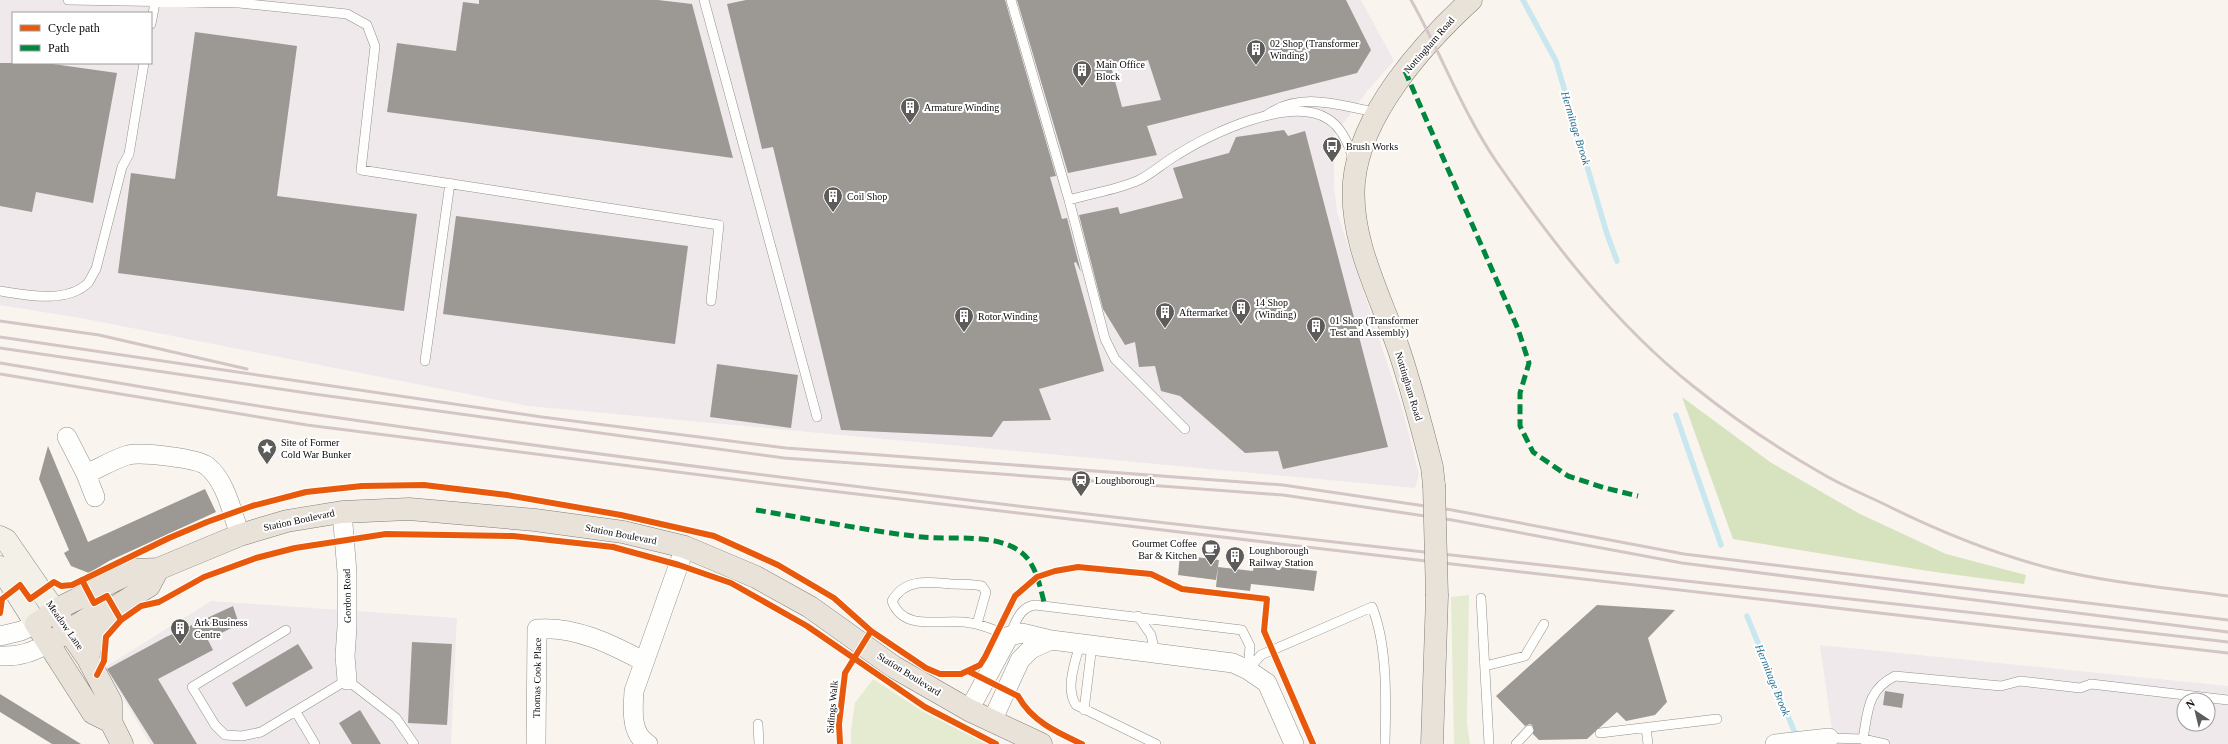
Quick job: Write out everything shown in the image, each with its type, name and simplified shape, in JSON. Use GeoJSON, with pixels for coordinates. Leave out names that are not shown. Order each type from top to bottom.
{"type":"FeatureCollection","features":[{"type":"Feature","properties":{"kind":"main road","name":"Nottingham Road"},"geometry":{"type":"LineString","coordinates":[[1432,744],[1437,596],[1434,485],[1432,467],[1399,351],[1367,265],[1353,201],[1356,172],[1368,131],[1378,113],[1405,71],[1446,23],[1471,0]]}},
{"type":"Feature","properties":{"kind":"main road","name":"Station Boulevard"},"geometry":{"type":"LineString","coordinates":[[36,624],[55,611],[136,570],[158,569],[240,535],[287,521],[342,512],[409,509],[535,520],[623,532],[685,547],[756,577],[810,607],[894,666],[969,710],[1041,744]]}},
{"type":"Feature","properties":{"kind":"main road"},"geometry":{"type":"LineString","coordinates":[[88,659],[92,639],[112,609],[149,586],[158,569]]}},
{"type":"Feature","properties":{"kind":"main road"},"geometry":{"type":"LineString","coordinates":[[49,643],[101,610],[112,609]]}},
{"type":"Feature","properties":{"kind":"main road","name":"Meadow Lane"},"geometry":{"type":"LineString","coordinates":[[55,611],[88,659],[111,702],[111,722],[122,744]]}},
{"type":"Feature","properties":{"kind":"main road"},"geometry":{"type":"LineString","coordinates":[[36,624],[93,712],[111,722]]}},
{"type":"Feature","properties":{"kind":"street"},"geometry":{"type":"LineString","coordinates":[[67,437],[96,497]]}},
{"type":"Feature","properties":{"kind":"street"},"geometry":{"type":"LineString","coordinates":[[86,474],[129,455],[196,461],[206,466],[215,476],[240,535]]}},
{"type":"Feature","properties":{"kind":"street","name":"Gordon Road"},"geometry":{"type":"LineString","coordinates":[[342,512],[347,572],[347,627],[344,656],[347,680]]}},
{"type":"Feature","properties":{"kind":"street","name":"Meadow Lane"},"geometry":{"type":"LineString","coordinates":[[0,537],[6,540],[55,611]]}},
{"type":"Feature","properties":{"kind":"street"},"geometry":{"type":"LineString","coordinates":[[645,743],[636,730],[633,714],[634,691],[643,661],[685,547]]}},
{"type":"Feature","properties":{"kind":"street"},"geometry":{"type":"LineString","coordinates":[[0,567],[36,624],[21,631],[0,636]]}},
{"type":"Feature","properties":{"kind":"street","name":"Thomas Cook Place"},"geometry":{"type":"LineString","coordinates":[[536,744],[537,629],[552,628],[564,630],[606,642],[643,661]]}},
{"type":"Feature","properties":{"kind":"street"},"geometry":{"type":"LineString","coordinates":[[969,710],[1009,636],[1022,633],[1051,640],[1086,645],[1155,652],[1233,663],[1248,670],[1267,683],[1294,744]]}},
{"type":"Feature","properties":{"kind":"street"},"geometry":{"type":"LineString","coordinates":[[992,721],[1020,660],[1031,649],[1051,640]]}},
{"type":"Feature","properties":{"kind":"street"},"geometry":{"type":"LineString","coordinates":[[0,656],[20,655],[35,651],[49,643]]}},
{"type":"Feature","properties":{"kind":"street"},"geometry":{"type":"LineString","coordinates":[[1783,743],[1829,738]]}},
{"type":"Feature","properties":{"kind":"lane"},"geometry":{"type":"LineString","coordinates":[[68,0],[155,3],[239,3],[347,14],[367,25],[375,46],[361,170],[720,225],[711,301]]}},
{"type":"Feature","properties":{"kind":"lane"},"geometry":{"type":"LineString","coordinates":[[704,0],[817,417]]}},
{"type":"Feature","properties":{"kind":"lane"},"geometry":{"type":"LineString","coordinates":[[1011,0],[1069,200],[1105,339],[1115,359],[1185,429]]}},
{"type":"Feature","properties":{"kind":"lane"},"geometry":{"type":"LineString","coordinates":[[152,19],[155,3]]}},
{"type":"Feature","properties":{"kind":"lane"},"geometry":{"type":"LineString","coordinates":[[0,291],[56,296],[75,291],[88,282],[96,269],[122,167],[129,154],[144,64]]}},
{"type":"Feature","properties":{"kind":"lane"},"geometry":{"type":"LineString","coordinates":[[1266,115],[1277,107],[1287,104],[1322,101],[1378,113]]}},
{"type":"Feature","properties":{"kind":"lane"},"geometry":{"type":"LineString","coordinates":[[1069,200],[1134,182],[1152,174],[1176,155],[1227,127],[1266,115],[1292,112],[1313,114],[1328,118],[1347,142],[1356,172]]}},
{"type":"Feature","properties":{"kind":"lane"},"geometry":{"type":"LineString","coordinates":[[425,361],[450,183]]}},
{"type":"Feature","properties":{"kind":"lane"},"geometry":{"type":"LineString","coordinates":[[977,624],[986,592],[982,586],[919,582],[906,586],[897,593],[892,601],[895,610],[905,618],[915,621],[970,622],[1009,636],[1020,613],[1030,605],[1138,616],[1242,630],[1250,646],[1248,670]]}},
{"type":"Feature","properties":{"kind":"lane"},"geometry":{"type":"LineString","coordinates":[[1481,598],[1489,744]]}},
{"type":"Feature","properties":{"kind":"lane"},"geometry":{"type":"LineString","coordinates":[[1248,670],[1261,655],[1372,607],[1383,654],[1385,744]]}},
{"type":"Feature","properties":{"kind":"lane"},"geometry":{"type":"LineString","coordinates":[[1138,616],[1151,635],[1155,652]]}},
{"type":"Feature","properties":{"kind":"lane"},"geometry":{"type":"LineString","coordinates":[[1485,666],[1525,656],[1544,624]]}},
{"type":"Feature","properties":{"kind":"lane"},"geometry":{"type":"LineString","coordinates":[[286,630],[192,687],[215,725],[226,735],[242,736],[261,732],[347,680],[396,718],[414,744]]}},
{"type":"Feature","properties":{"kind":"lane"},"geometry":{"type":"LineString","coordinates":[[1084,710],[1086,645]]}},
{"type":"Feature","properties":{"kind":"lane"},"geometry":{"type":"LineString","coordinates":[[1086,645],[1075,665],[1071,693],[1076,705],[1156,744]]}},
{"type":"Feature","properties":{"kind":"lane"},"geometry":{"type":"LineString","coordinates":[[1865,742],[1870,702],[1873,693],[1884,682],[1895,676],[2001,686],[2020,682],[2080,688],[2091,684],[2228,700]]}},
{"type":"Feature","properties":{"kind":"lane"},"geometry":{"type":"LineString","coordinates":[[296,712],[315,744]]}},
{"type":"Feature","properties":{"kind":"lane"},"geometry":{"type":"LineString","coordinates":[[1600,733],[1717,719]]}},
{"type":"Feature","properties":{"kind":"lane"},"geometry":{"type":"LineString","coordinates":[[758,724],[759,744]]}},
{"type":"Feature","properties":{"kind":"lane"},"geometry":{"type":"LineString","coordinates":[[1646,728],[1648,744]]}},
{"type":"Feature","properties":{"kind":"lane"},"geometry":{"type":"LineString","coordinates":[[1516,744],[1529,730]]}},
{"type":"Feature","properties":{"kind":"lane"},"geometry":{"type":"LineString","coordinates":[[1829,738],[1885,744]]}},
{"type":"Feature","properties":{"kind":"shaded area"},"geometry":{"type":"Polygon","coordinates":[[[0,0],[1361,0],[1394,61],[1368,90],[1334,136],[1334,186],[1337,212],[1402,408],[1419,474],[1415,488],[528,406],[86,319],[0,305],[0,0]]]}},
{"type":"Feature","properties":{"kind":"shaded area"},"geometry":{"type":"Polygon","coordinates":[[[211,601],[457,618],[451,744],[150,744],[105,667],[211,601]]]}},
{"type":"Feature","properties":{"kind":"shaded area"},"geometry":{"type":"Polygon","coordinates":[[[1820,645],[2228,686],[2228,744],[1834,744],[1820,645]]]}},
{"type":"Feature","properties":{"kind":"green space"},"geometry":{"type":"Polygon","coordinates":[[[1682,397],[1770,462],[1858,513],[1946,554],[2026,575],[2024,584],[1928,571],[1733,539],[1682,397]]]}},
{"type":"Feature","properties":{"kind":"green space"},"geometry":{"type":"Polygon","coordinates":[[[1469,595],[1467,723],[1470,744],[1454,744],[1451,597],[1469,595]]]}},
{"type":"Feature","properties":{"kind":"green space"},"geometry":{"type":"Polygon","coordinates":[[[873,679],[922,711],[986,744],[851,744],[851,730],[855,703],[873,679]]]}},
{"type":"Feature","properties":{"kind":"building"},"geometry":{"type":"Polygon","coordinates":[[[479,0],[658,0],[692,4],[733,158],[387,112],[397,43],[456,51],[463,2],[479,4],[479,0]]]}},
{"type":"Feature","properties":{"kind":"building"},"geometry":{"type":"Polygon","coordinates":[[[746,0],[1005,0],[1056,176],[1050,177],[1062,219],[1067,218],[1081,272],[1076,262],[1074,263],[1104,371],[1039,389],[1051,420],[1003,421],[992,437],[841,430],[773,147],[762,149],[727,4],[746,0]]]}},
{"type":"Feature","properties":{"kind":"building"},"geometry":{"type":"Polygon","coordinates":[[[1017,0],[1346,0],[1371,50],[1357,73],[1147,126],[1157,155],[1068,173],[1017,0]],[[1148,60],[1112,70],[1122,107],[1161,100],[1148,60]]]}},
{"type":"Feature","properties":{"kind":"building"},"geometry":{"type":"Polygon","coordinates":[[[195,32],[297,46],[277,196],[417,214],[404,311],[118,273],[131,173],[175,179],[195,32]]]}},
{"type":"Feature","properties":{"kind":"building"},"geometry":{"type":"Polygon","coordinates":[[[0,63],[53,64],[117,73],[93,203],[36,192],[32,212],[0,206],[0,63]]]}},
{"type":"Feature","properties":{"kind":"building"},"geometry":{"type":"Polygon","coordinates":[[[1284,130],[1288,136],[1305,131],[1388,447],[1283,469],[1278,451],[1245,453],[1180,396],[1161,391],[1155,366],[1139,367],[1135,342],[1125,345],[1103,309],[1079,215],[1118,207],[1120,214],[1183,198],[1173,168],[1229,153],[1236,137],[1284,130]]]}},
{"type":"Feature","properties":{"kind":"building"},"geometry":{"type":"Polygon","coordinates":[[[456,216],[688,246],[675,344],[443,314],[456,216]]]}},
{"type":"Feature","properties":{"kind":"building"},"geometry":{"type":"Polygon","coordinates":[[[717,364],[798,375],[791,428],[710,417],[717,364]]]}},
{"type":"Feature","properties":{"kind":"building"},"geometry":{"type":"Polygon","coordinates":[[[48,446],[88,542],[205,489],[216,512],[109,561],[89,573],[71,566],[64,553],[69,550],[39,479],[48,446]]]}},
{"type":"Feature","properties":{"kind":"building"},"geometry":{"type":"Polygon","coordinates":[[[1180,555],[1219,560],[1216,580],[1178,575],[1180,555]]]}},
{"type":"Feature","properties":{"kind":"building","name":"Loughborough Railway Station"},"geometry":{"type":"Polygon","coordinates":[[[1254,564],[1317,571],[1314,591],[1251,584],[1250,591],[1216,587],[1218,567],[1253,571],[1254,564]]]}},
{"type":"Feature","properties":{"kind":"building"},"geometry":{"type":"Polygon","coordinates":[[[1597,605],[1675,610],[1648,638],[1667,702],[1655,715],[1626,721],[1617,712],[1587,739],[1539,740],[1533,734],[1533,726],[1530,724],[1525,726],[1496,696],[1597,605]]]}},
{"type":"Feature","properties":{"kind":"building"},"geometry":{"type":"Polygon","coordinates":[[[233,606],[239,624],[208,640],[213,650],[158,679],[197,744],[154,744],[107,669],[166,637],[233,606]]]}},
{"type":"Feature","properties":{"kind":"building"},"geometry":{"type":"Polygon","coordinates":[[[412,642],[452,644],[447,725],[408,723],[412,642]]]}},
{"type":"Feature","properties":{"kind":"building"},"geometry":{"type":"Polygon","coordinates":[[[298,644],[313,668],[246,707],[232,683],[298,644]]]}},
{"type":"Feature","properties":{"kind":"building"},"geometry":{"type":"Polygon","coordinates":[[[1885,691],[1904,694],[1902,708],[1883,705],[1885,691]]]}},
{"type":"Feature","properties":{"kind":"building"},"geometry":{"type":"Polygon","coordinates":[[[0,694],[81,744],[52,744],[0,712],[0,694]]]}},
{"type":"Feature","properties":{"kind":"building"},"geometry":{"type":"Polygon","coordinates":[[[360,710],[381,744],[352,744],[339,723],[360,710]]]}},
{"type":"Feature","properties":{"kind":"waterway","name":"Hermitage Brook"},"geometry":{"type":"LineString","coordinates":[[1523,0],[1556,61],[1607,234],[1617,261]]}},
{"type":"Feature","properties":{"kind":"waterway","name":"Hermitage Brook"},"geometry":{"type":"LineString","coordinates":[[1676,415],[1721,545]]}},
{"type":"Feature","properties":{"kind":"waterway","name":"Hermitage Brook"},"geometry":{"type":"LineString","coordinates":[[1747,616],[1797,738]]}},
{"type":"Feature","properties":{"kind":"railway"},"geometry":{"type":"LineString","coordinates":[[1411,0],[1462,102],[1484,142],[1539,222],[1586,281],[1637,336],[1664,362],[1724,410],[1772,443],[1836,482],[1925,523],[1988,549],[2031,563],[2075,574],[2118,582],[2228,596]]}},
{"type":"Feature","properties":{"kind":"railway"},"geometry":{"type":"LineString","coordinates":[[0,321],[99,335],[247,369]]}},
{"type":"Feature","properties":{"kind":"railway"},"geometry":{"type":"LineString","coordinates":[[0,337],[542,417],[786,448],[1283,485],[1452,510],[1684,554],[2228,620]]}},
{"type":"Feature","properties":{"kind":"railway"},"geometry":{"type":"LineString","coordinates":[[0,348],[314,394],[784,458],[1283,495],[1452,520],[1682,563],[2228,632]]}},
{"type":"Feature","properties":{"kind":"railway"},"geometry":{"type":"LineString","coordinates":[[0,363],[312,414],[790,478],[1269,535],[1988,614],[2228,642]]}},
{"type":"Feature","properties":{"kind":"railway"},"geometry":{"type":"LineString","coordinates":[[0,374],[307,425],[780,485],[2228,653]]}},
{"type":"Feature","properties":{"kind":"marked path"},"geometry":{"type":"LineString","coordinates":[[1405,71],[1518,329],[1529,363],[1520,393],[1520,426],[1533,452],[1568,476],[1605,488],[1638,496]]}},
{"type":"Feature","properties":{"kind":"marked path"},"geometry":{"type":"LineString","coordinates":[[756,510],[922,537],[971,538],[996,541],[1018,550],[1029,561],[1039,583],[1045,606]]}},
{"type":"Feature","properties":{"kind":"cycle path"},"geometry":{"type":"LineString","coordinates":[[0,613],[2,599],[20,585],[30,599],[54,582],[61,586],[72,585],[169,538],[207,522],[252,506],[306,492],[362,486],[424,485],[507,495],[621,515],[714,536],[778,565],[834,598],[871,631],[926,668],[940,674],[961,674],[980,665],[1015,596],[1037,577],[1055,571],[1078,567],[1151,574],[1182,589],[1267,599],[1264,631],[1313,744]]}},
{"type":"Feature","properties":{"kind":"cycle path"},"geometry":{"type":"LineString","coordinates":[[97,675],[104,661],[106,637],[121,620],[141,606],[159,602],[204,577],[256,558],[295,548],[386,534],[513,536],[613,547],[679,565],[731,583],[807,626],[925,707],[996,744]]}},
{"type":"Feature","properties":{"kind":"cycle path"},"geometry":{"type":"LineString","coordinates":[[82,580],[94,603],[107,596],[121,620]]}},
{"type":"Feature","properties":{"kind":"cycle path","name":"Sidings Walk"},"geometry":{"type":"LineString","coordinates":[[840,744],[839,724],[845,673],[871,631]]}},
{"type":"Feature","properties":{"kind":"cycle path"},"geometry":{"type":"LineString","coordinates":[[968,671],[1018,696],[1023,705],[1038,719],[1055,731],[1082,744]]}},
{"type":"Feature","properties":{"kind":"place","name":"02 Shop (Transformer Winding)"},"geometry":{"type":"Point","coordinates":[1256,66]}},
{"type":"Feature","properties":{"kind":"place","name":"Main Office Block"},"geometry":{"type":"Point","coordinates":[1082,87]}},
{"type":"Feature","properties":{"kind":"place","name":"Armature Winding"},"geometry":{"type":"Point","coordinates":[910,124]}},
{"type":"Feature","properties":{"kind":"place","name":"Brush Works"},"geometry":{"type":"Point","coordinates":[1332,163]}},
{"type":"Feature","properties":{"kind":"place","name":"Coil Shop"},"geometry":{"type":"Point","coordinates":[833,213]}},
{"type":"Feature","properties":{"kind":"place","name":"14 Shop (Winding)"},"geometry":{"type":"Point","coordinates":[1241,325]}},
{"type":"Feature","properties":{"kind":"place","name":"Aftermarket"},"geometry":{"type":"Point","coordinates":[1165,329]}},
{"type":"Feature","properties":{"kind":"place","name":"Rotor Winding"},"geometry":{"type":"Point","coordinates":[964,333]}},
{"type":"Feature","properties":{"kind":"place","name":"01 Shop (Transformer Test and Assembly)"},"geometry":{"type":"Point","coordinates":[1316,343]}},
{"type":"Feature","properties":{"kind":"place","name":"Site of Former Cold War Bunker"},"geometry":{"type":"Point","coordinates":[267,465]}},
{"type":"Feature","properties":{"kind":"place","name":"Loughborough"},"geometry":{"type":"Point","coordinates":[1081,497]}},
{"type":"Feature","properties":{"kind":"place","name":"Gourmet Coffee Bar & Kitchen"},"geometry":{"type":"Point","coordinates":[1211,566]}},
{"type":"Feature","properties":{"kind":"place","name":"Loughborough Railway Station"},"geometry":{"type":"Point","coordinates":[1235,573]}},
{"type":"Feature","properties":{"kind":"place","name":"Ark Business Centre"},"geometry":{"type":"Point","coordinates":[180,645]}}]}
